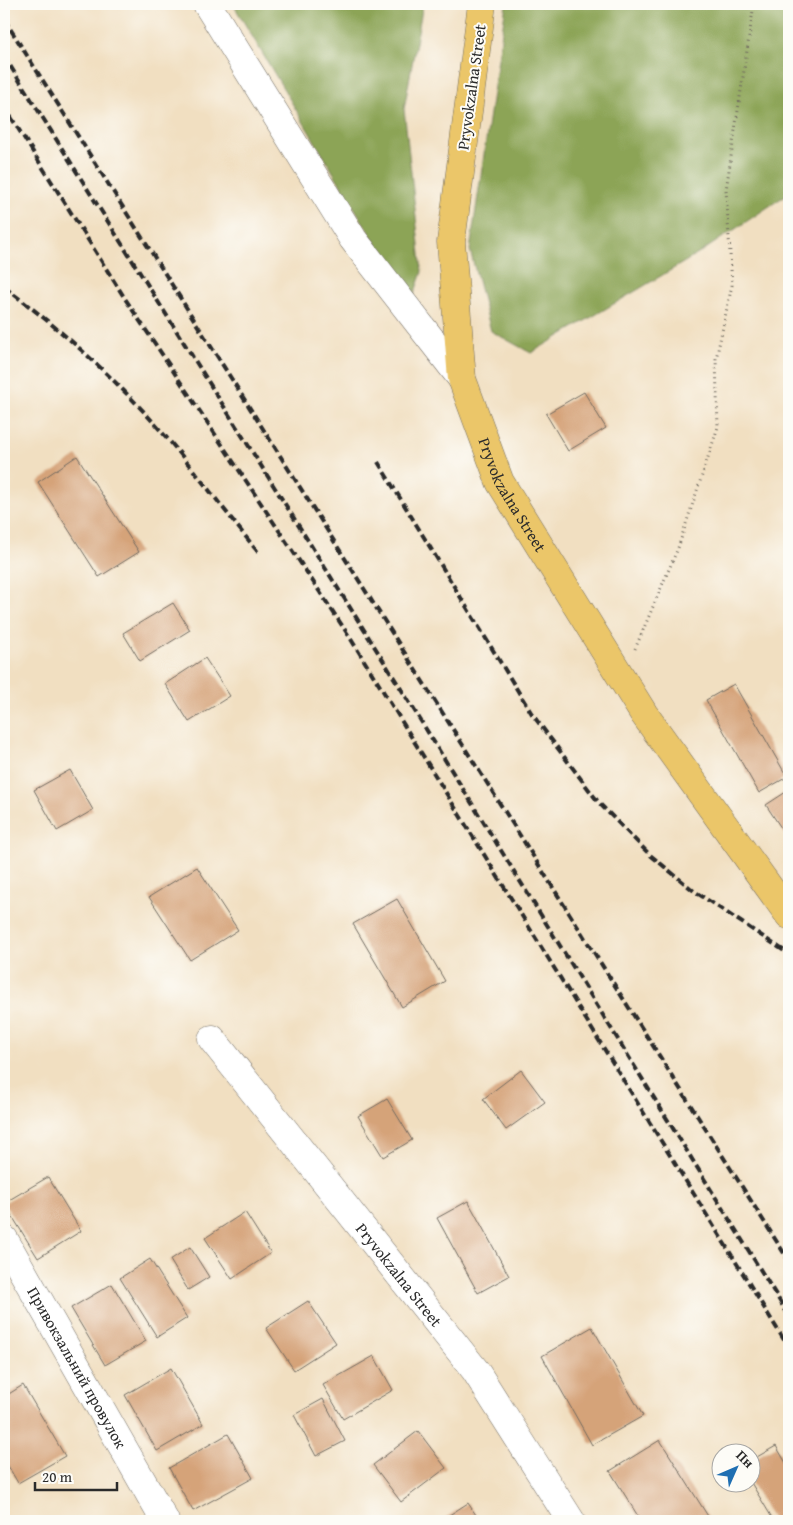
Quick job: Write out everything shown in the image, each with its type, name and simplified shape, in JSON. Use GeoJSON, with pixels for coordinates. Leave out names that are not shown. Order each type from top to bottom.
{"type":"FeatureCollection","features":[{"type":"Feature","properties":{"kind":"main road","name":"Pryvokzalna Street"},"geometry":{"type":"LineString","coordinates":[[482,4],[451,242],[462,380],[500,482],[644,714],[789,915]]}},
{"type":"Feature","properties":{"kind":"street"},"geometry":{"type":"LineString","coordinates":[[207,4],[354,238],[462,380]]}},
{"type":"Feature","properties":{"kind":"street","name":"Pryvokzalna Street"},"geometry":{"type":"LineString","coordinates":[[212,1039],[475,1370],[571,1521]]}},
{"type":"Feature","properties":{"kind":"street","name":"Привокзальний провулок"},"geometry":{"type":"LineString","coordinates":[[4,1239],[165,1521]]}},
{"type":"Feature","properties":{"kind":"path"},"geometry":{"type":"LineString","coordinates":[[622,678],[678,548],[718,427],[716,359],[732,285],[726,190],[754,4]]}},
{"type":"Feature","properties":{"kind":"green space"},"geometry":{"type":"Polygon","coordinates":[[[233,4],[423,4],[404,109],[422,272],[411,303],[233,4]]]}},
{"type":"Feature","properties":{"kind":"green space"},"geometry":{"type":"Polygon","coordinates":[[[506,4],[789,4],[789,193],[698,254],[531,353],[491,331],[470,250],[506,4]]]}},
{"type":"Feature","properties":{"kind":"building"},"geometry":{"type":"Polygon","coordinates":[[[584,392],[606,428],[568,451],[546,414],[584,392]]]}},
{"type":"Feature","properties":{"kind":"building"},"geometry":{"type":"Polygon","coordinates":[[[77,456],[139,552],[99,577],[38,482],[77,456]]]}},
{"type":"Feature","properties":{"kind":"building"},"geometry":{"type":"Polygon","coordinates":[[[173,603],[190,630],[140,661],[123,633],[173,603]]]}},
{"type":"Feature","properties":{"kind":"building"},"geometry":{"type":"Polygon","coordinates":[[[205,658],[230,696],[189,722],[165,684],[205,658]]]}},
{"type":"Feature","properties":{"kind":"building"},"geometry":{"type":"Polygon","coordinates":[[[734,684],[787,777],[759,793],[706,700],[734,684]]]}},
{"type":"Feature","properties":{"kind":"building"},"geometry":{"type":"Polygon","coordinates":[[[70,770],[93,810],[57,831],[34,790],[70,770]]]}},
{"type":"Feature","properties":{"kind":"building"},"geometry":{"type":"Polygon","coordinates":[[[789,790],[789,840],[766,805],[789,790]]]}},
{"type":"Feature","properties":{"kind":"building"},"geometry":{"type":"Polygon","coordinates":[[[197,867],[238,930],[190,960],[149,897],[197,867]]]}},
{"type":"Feature","properties":{"kind":"building"},"geometry":{"type":"Polygon","coordinates":[[[397,899],[445,981],[402,1007],[353,924],[397,899]]]}},
{"type":"Feature","properties":{"kind":"building"},"geometry":{"type":"Polygon","coordinates":[[[521,1070],[545,1102],[506,1130],[483,1099],[521,1070]]]}},
{"type":"Feature","properties":{"kind":"building"},"geometry":{"type":"Polygon","coordinates":[[[387,1099],[412,1140],[383,1157],[358,1116],[387,1099]]]}},
{"type":"Feature","properties":{"kind":"building"},"geometry":{"type":"Polygon","coordinates":[[[48,1177],[81,1231],[38,1258],[4,1203],[48,1177]]]}},
{"type":"Feature","properties":{"kind":"building"},"geometry":{"type":"Polygon","coordinates":[[[468,1201],[509,1276],[478,1293],[437,1218],[468,1201]]]}},
{"type":"Feature","properties":{"kind":"building"},"geometry":{"type":"Polygon","coordinates":[[[245,1212],[271,1253],[232,1279],[205,1238],[245,1212]]]}},
{"type":"Feature","properties":{"kind":"building"},"geometry":{"type":"Polygon","coordinates":[[[190,1247],[209,1277],[188,1290],[170,1260],[190,1247]]]}},
{"type":"Feature","properties":{"kind":"building"},"geometry":{"type":"Polygon","coordinates":[[[150,1259],[187,1318],[157,1337],[120,1278],[150,1259]]]}},
{"type":"Feature","properties":{"kind":"building"},"geometry":{"type":"Polygon","coordinates":[[[112,1284],[146,1341],[105,1365],[71,1308],[112,1284]]]}},
{"type":"Feature","properties":{"kind":"building"},"geometry":{"type":"Polygon","coordinates":[[[308,1301],[336,1343],[294,1370],[266,1328],[308,1301]]]}},
{"type":"Feature","properties":{"kind":"building"},"geometry":{"type":"Polygon","coordinates":[[[592,1327],[643,1416],[592,1445],[542,1356],[592,1327]]]}},
{"type":"Feature","properties":{"kind":"building"},"geometry":{"type":"Polygon","coordinates":[[[374,1356],[393,1390],[343,1419],[323,1385],[374,1356]]]}},
{"type":"Feature","properties":{"kind":"building"},"geometry":{"type":"Polygon","coordinates":[[[171,1368],[203,1424],[157,1451],[125,1395],[171,1368]]]}},
{"type":"Feature","properties":{"kind":"building"},"geometry":{"type":"Polygon","coordinates":[[[23,1385],[65,1456],[18,1483],[4,1459],[4,1397],[23,1385]]]}},
{"type":"Feature","properties":{"kind":"building"},"geometry":{"type":"Polygon","coordinates":[[[323,1399],[345,1441],[316,1456],[294,1415],[323,1399]]]}},
{"type":"Feature","properties":{"kind":"building"},"geometry":{"type":"Polygon","coordinates":[[[418,1431],[446,1468],[401,1502],[373,1465],[418,1431]]]}},
{"type":"Feature","properties":{"kind":"building"},"geometry":{"type":"Polygon","coordinates":[[[228,1434],[253,1478],[193,1511],[169,1468],[228,1434]]]}},
{"type":"Feature","properties":{"kind":"building"},"geometry":{"type":"Polygon","coordinates":[[[660,1440],[711,1521],[641,1521],[610,1471],[660,1440]]]}},
{"type":"Feature","properties":{"kind":"building"},"geometry":{"type":"Polygon","coordinates":[[[776,1446],[789,1468],[789,1521],[774,1521],[757,1492],[760,1492],[760,1455],[776,1446]]]}},
{"type":"Feature","properties":{"kind":"building"},"geometry":{"type":"Polygon","coordinates":[[[468,1503],[480,1521],[440,1521],[468,1503]]]}},
{"type":"Feature","properties":{"kind":"railway"},"geometry":{"type":"LineString","coordinates":[[4,19],[789,1261]]}},
{"type":"Feature","properties":{"kind":"railway"},"geometry":{"type":"LineString","coordinates":[[4,56],[403,692],[789,1316]]}},
{"type":"Feature","properties":{"kind":"railway"},"geometry":{"type":"LineString","coordinates":[[4,106],[124,297],[349,636],[789,1348]]}},
{"type":"Feature","properties":{"kind":"railway"},"geometry":{"type":"LineString","coordinates":[[4,287],[81,350],[142,410],[176,449],[258,552]]}},
{"type":"Feature","properties":{"kind":"railway"},"geometry":{"type":"LineString","coordinates":[[378,462],[532,714],[599,803],[649,854],[694,891],[789,954]]}}]}
